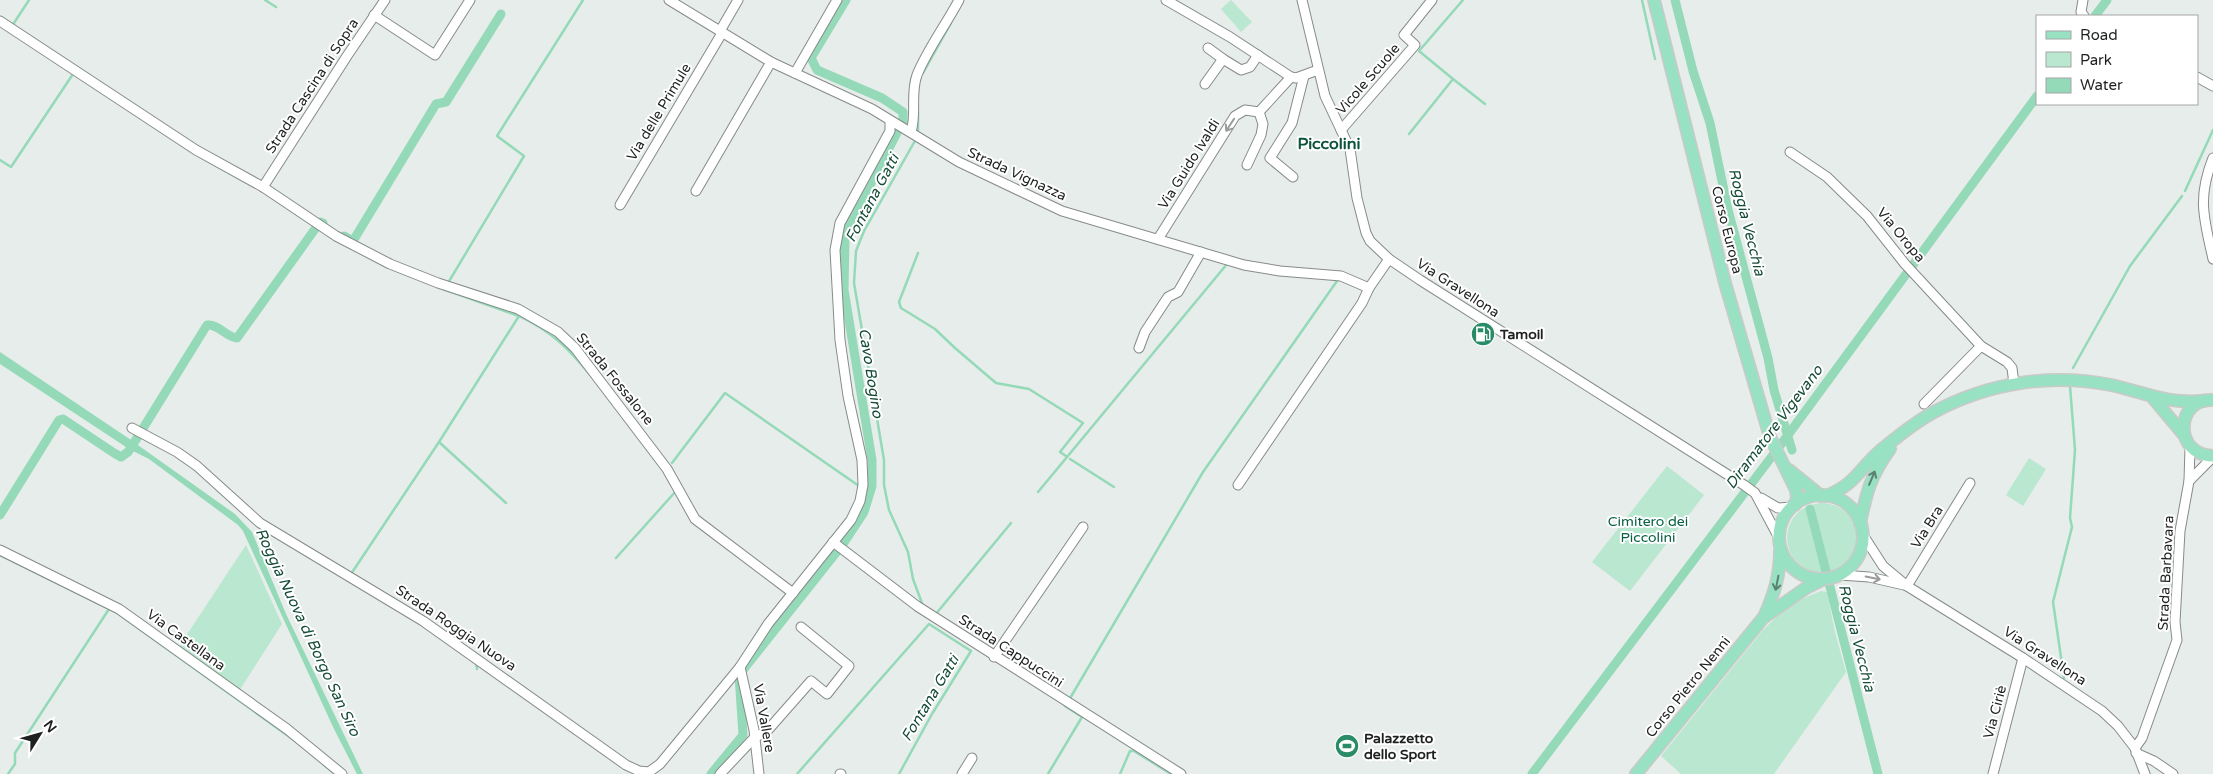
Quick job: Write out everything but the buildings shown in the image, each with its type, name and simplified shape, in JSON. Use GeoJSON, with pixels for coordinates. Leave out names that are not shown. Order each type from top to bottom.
{"type":"FeatureCollection","features":[{"type":"Feature","properties":{"kind":"main road","name":"Corso Europa"},"geometry":{"type":"LineString","coordinates":[[1654,0],[1725,283],[1770,437],[1796,490],[1797,498],[1793,506]]}},
{"type":"Feature","properties":{"kind":"main road"},"geometry":{"type":"LineString","coordinates":[[1784,464],[1805,484],[1824,496],[1847,505],[1860,523],[1863,536],[1859,554],[1848,570],[1830,578],[1814,579],[1795,570],[1783,554],[1780,541],[1782,521],[1793,506],[1811,497],[1824,496],[1842,490],[1881,450],[1933,412],[1986,390],[2039,380],[2080,381],[2111,385],[2153,398],[2177,402],[2210,399]]}},
{"type":"Feature","properties":{"kind":"main road"},"geometry":{"type":"LineString","coordinates":[[2153,398],[2184,435],[2190,447],[2201,454],[2213,457]]}},
{"type":"Feature","properties":{"kind":"main road"},"geometry":{"type":"LineString","coordinates":[[2184,435],[2183,426],[2190,410],[2210,399]]}},
{"type":"Feature","properties":{"kind":"main road"},"geometry":{"type":"LineString","coordinates":[[1860,523],[1867,488],[1874,471],[1897,439]]}},
{"type":"Feature","properties":{"kind":"main road","name":"Corso Pietro Nenni"},"geometry":{"type":"LineString","coordinates":[[1636,774],[1763,618],[1776,590],[1780,568],[1780,541]]}},
{"type":"Feature","properties":{"kind":"main road","name":"Corso Pietro Nenni"},"geometry":{"type":"LineString","coordinates":[[1763,618],[1806,588],[1830,578]]}},
{"type":"Feature","properties":{"kind":"street","name":"Strada Cascina di Sopra"},"geometry":{"type":"LineString","coordinates":[[262,187],[385,0]]}},
{"type":"Feature","properties":{"kind":"street"},"geometry":{"type":"LineString","coordinates":[[374,15],[435,55],[470,0]]}},
{"type":"Feature","properties":{"kind":"street","name":"Strada Vignazza"},"geometry":{"type":"LineString","coordinates":[[669,0],[771,62],[872,109],[986,176],[1062,211],[1244,265],[1280,271],[1341,276],[1369,288]]}},
{"type":"Feature","properties":{"kind":"street","name":"Via delle Primule"},"geometry":{"type":"LineString","coordinates":[[620,205],[738,0]]}},
{"type":"Feature","properties":{"kind":"street"},"geometry":{"type":"LineString","coordinates":[[795,72],[837,0]]}},
{"type":"Feature","properties":{"kind":"street"},"geometry":{"type":"LineString","coordinates":[[740,667],[757,639],[851,520],[860,501],[863,485],[862,460],[848,396],[840,340],[835,250],[840,223],[890,131],[906,130],[913,125],[912,96],[917,74],[959,0]]}},
{"type":"Feature","properties":{"kind":"street"},"geometry":{"type":"LineString","coordinates":[[1166,0],[1292,77],[1304,76],[1318,70]]}},
{"type":"Feature","properties":{"kind":"street","name":"Via Gravellona"},"geometry":{"type":"LineString","coordinates":[[1302,0],[1325,96],[1350,149],[1362,224],[1370,241],[1389,259],[1536,355],[1744,485],[1754,493],[1780,541]]}},
{"type":"Feature","properties":{"kind":"street","name":"Vicole Scuole"},"geometry":{"type":"LineString","coordinates":[[1341,130],[1415,45],[1404,35],[1432,0]]}},
{"type":"Feature","properties":{"kind":"street"},"geometry":{"type":"LineString","coordinates":[[2083,0],[2081,12],[2083,15]]}},
{"type":"Feature","properties":{"kind":"street","name":"Strada Fossalone"},"geometry":{"type":"LineString","coordinates":[[7,26],[196,150],[262,187],[318,224],[390,264],[438,283],[518,309],[558,332],[575,348],[662,462],[695,519],[793,593]]}},
{"type":"Feature","properties":{"kind":"street"},"geometry":{"type":"LineString","coordinates":[[1208,48],[1241,70],[1250,67],[1258,55]]}},
{"type":"Feature","properties":{"kind":"street"},"geometry":{"type":"LineString","coordinates":[[1205,84],[1223,58]]}},
{"type":"Feature","properties":{"kind":"street"},"geometry":{"type":"LineString","coordinates":[[696,192],[771,62]]}},
{"type":"Feature","properties":{"kind":"street"},"geometry":{"type":"LineString","coordinates":[[1293,177],[1270,158],[1292,123],[1304,76]]}},
{"type":"Feature","properties":{"kind":"street"},"geometry":{"type":"LineString","coordinates":[[1246,165],[1261,135],[1263,124],[1259,112],[1292,77]]}},
{"type":"Feature","properties":{"kind":"street"},"geometry":{"type":"LineString","coordinates":[[2198,78],[2213,86]]}},
{"type":"Feature","properties":{"kind":"street","name":"Via Guido Ivaldi"},"geometry":{"type":"LineString","coordinates":[[1158,239],[1236,116],[1245,110],[1259,112]]}},
{"type":"Feature","properties":{"kind":"street","name":"Via Oropa"},"geometry":{"type":"LineString","coordinates":[[1790,152],[1827,177],[1867,216],[1908,267],[1980,346],[2007,362],[2012,368],[2014,384]]}},
{"type":"Feature","properties":{"kind":"street"},"geometry":{"type":"LineString","coordinates":[[2213,159],[2204,187],[2202,203],[2213,259]]}},
{"type":"Feature","properties":{"kind":"street"},"geometry":{"type":"LineString","coordinates":[[1139,348],[1145,332],[1168,297],[1178,292],[1202,252]]}},
{"type":"Feature","properties":{"kind":"street"},"geometry":{"type":"LineString","coordinates":[[1238,485],[1362,303],[1369,288],[1389,259]]}},
{"type":"Feature","properties":{"kind":"street"},"geometry":{"type":"LineString","coordinates":[[1924,404],[1980,346]]}},
{"type":"Feature","properties":{"kind":"street","name":"Strada Roggia Nuova"},"geometry":{"type":"LineString","coordinates":[[138,432],[177,452],[197,466],[260,523],[423,621],[626,765],[644,773],[649,772],[660,764],[740,667]]}},
{"type":"Feature","properties":{"kind":"street","name":"Strada Barbavara"},"geometry":{"type":"LineString","coordinates":[[2136,750],[2178,640],[2175,622],[2180,531],[2190,481],[2190,447]]}},
{"type":"Feature","properties":{"kind":"street"},"geometry":{"type":"LineString","coordinates":[[2190,481],[2213,457]]}},
{"type":"Feature","properties":{"kind":"street","name":"Via Bra"},"geometry":{"type":"LineString","coordinates":[[1906,586],[1970,483]]}},
{"type":"Feature","properties":{"kind":"street"},"geometry":{"type":"LineString","coordinates":[[1754,493],[1778,508],[1793,506]]}},
{"type":"Feature","properties":{"kind":"street"},"geometry":{"type":"LineString","coordinates":[[994,657],[1083,527]]}},
{"type":"Feature","properties":{"kind":"street","name":"Via Gravellona"},"geometry":{"type":"LineString","coordinates":[[1863,536],[1883,566],[1906,586],[2024,658],[2102,711],[2118,726],[2136,750],[2145,774]]}},
{"type":"Feature","properties":{"kind":"street","name":"Strada Cappuccini"},"geometry":{"type":"LineString","coordinates":[[833,542],[917,606],[994,657],[1181,774]]}},
{"type":"Feature","properties":{"kind":"street","name":"Via Castellana"},"geometry":{"type":"LineString","coordinates":[[0,550],[119,608],[287,729],[342,774]]}},
{"type":"Feature","properties":{"kind":"street","name":"Via Gravellona"},"geometry":{"type":"LineString","coordinates":[[1830,578],[1869,577],[1906,586]]}},
{"type":"Feature","properties":{"kind":"street"},"geometry":{"type":"LineString","coordinates":[[720,774],[754,738],[767,732],[811,682],[827,694],[849,666],[801,627]]}},
{"type":"Feature","properties":{"kind":"street","name":"Via Ciriè"},"geometry":{"type":"LineString","coordinates":[[1993,774],[2024,658]]}},
{"type":"Feature","properties":{"kind":"street","name":"Via Vallere"},"geometry":{"type":"LineString","coordinates":[[740,667],[754,730],[759,774]]}},
{"type":"Feature","properties":{"kind":"street"},"geometry":{"type":"LineString","coordinates":[[2136,750],[2173,774]]}},
{"type":"Feature","properties":{"kind":"street"},"geometry":{"type":"LineString","coordinates":[[962,774],[972,758]]}},
{"type":"Feature","properties":{"kind":"green space"},"geometry":{"type":"Polygon","coordinates":[[[1231,0],[1252,22],[1241,32],[1221,9],[1231,0]]]}},
{"type":"Feature","properties":{"kind":"green space"},"geometry":{"type":"Polygon","coordinates":[[[2029,458],[2046,469],[2023,506],[2006,495],[2029,458]]]}},
{"type":"Feature","properties":{"kind":"green space","name":"Cimitero dei Piccolini"},"geometry":{"type":"Polygon","coordinates":[[[1667,466],[1704,495],[1630,591],[1592,562],[1667,466]]]}},
{"type":"Feature","properties":{"kind":"green space"},"geometry":{"type":"Polygon","coordinates":[[[1829,503],[1842,509],[1851,518],[1855,524],[1857,538],[1855,552],[1847,563],[1836,571],[1815,573],[1808,571],[1797,563],[1789,552],[1787,531],[1789,524],[1797,513],[1808,505],[1829,503]]]}},
{"type":"Feature","properties":{"kind":"green space"},"geometry":{"type":"Polygon","coordinates":[[[246,545],[282,624],[239,691],[178,648],[246,545]]]}},
{"type":"Feature","properties":{"kind":"green space"},"geometry":{"type":"Polygon","coordinates":[[[1821,591],[1827,592],[1846,672],[1774,774],[1681,774],[1661,756],[1763,630],[1783,611],[1804,598],[1821,591]]]}},
{"type":"Feature","properties":{"kind":"water"},"geometry":{"type":"Polygon","coordinates":[[[0,352],[134,442],[129,449],[0,364],[0,352]]]}},
{"type":"Feature","properties":{"kind":"water"},"geometry":{"type":"Polygon","coordinates":[[[135,443],[235,514],[252,532],[286,614],[363,774],[357,774],[334,729],[243,531],[238,525],[149,459],[131,450],[135,443]]]}},
{"type":"Feature","properties":{"kind":"waterway"},"geometry":{"type":"LineString","coordinates":[[12,26],[29,0]]}},
{"type":"Feature","properties":{"kind":"waterway"},"geometry":{"type":"LineString","coordinates":[[265,0],[276,7]]}},
{"type":"Feature","properties":{"kind":"waterway"},"geometry":{"type":"LineString","coordinates":[[448,283],[524,156],[497,136],[583,0]]}},
{"type":"Feature","properties":{"kind":"waterway","name":"Cavo Bogino"},"geometry":{"type":"LineString","coordinates":[[711,774],[743,735],[739,675],[843,544],[864,512],[872,486],[872,460],[844,290],[845,238],[851,222],[903,121],[903,112],[882,98],[817,70],[811,58],[846,0]]}},
{"type":"Feature","properties":{"kind":"waterway"},"geometry":{"type":"LineString","coordinates":[[1409,134],[1453,79],[1419,51],[1463,0]]}},
{"type":"Feature","properties":{"kind":"waterway"},"geometry":{"type":"LineString","coordinates":[[1642,0],[1655,59]]}},
{"type":"Feature","properties":{"kind":"waterway","name":"Roggia Vecchia"},"geometry":{"type":"LineString","coordinates":[[1675,0],[1693,71],[1710,123],[1728,210],[1768,358],[1774,390],[1792,450]]}},
{"type":"Feature","properties":{"kind":"waterway","name":"Diramatore Vigevano"},"geometry":{"type":"LineString","coordinates":[[2096,15],[2107,0]]}},
{"type":"Feature","properties":{"kind":"waterway"},"geometry":{"type":"LineString","coordinates":[[344,236],[353,241],[436,104],[446,102],[501,14]]}},
{"type":"Feature","properties":{"kind":"waterway","name":"Fontana Gatti"},"geometry":{"type":"LineString","coordinates":[[923,73],[951,23]]}},
{"type":"Feature","properties":{"kind":"waterway"},"geometry":{"type":"LineString","coordinates":[[0,160],[11,167],[73,74]]}},
{"type":"Feature","properties":{"kind":"waterway"},"geometry":{"type":"LineString","coordinates":[[1453,79],[1485,104]]}},
{"type":"Feature","properties":{"kind":"waterway","name":"Roggia Vecchia"},"geometry":{"type":"LineString","coordinates":[[1532,774],[1785,439],[2036,97]]}},
{"type":"Feature","properties":{"kind":"waterway","name":"Fontana Gatti"},"geometry":{"type":"LineString","coordinates":[[918,112],[918,134]]}},
{"type":"Feature","properties":{"kind":"waterway"},"geometry":{"type":"LineString","coordinates":[[2185,191],[2213,130]]}},
{"type":"Feature","properties":{"kind":"waterway","name":"Fontana Gatti"},"geometry":{"type":"LineString","coordinates":[[916,139],[864,231],[856,251],[854,283],[884,460],[884,485],[889,510],[908,552],[913,579],[923,606]]}},
{"type":"Feature","properties":{"kind":"waterway"},"geometry":{"type":"LineString","coordinates":[[2073,368],[2130,266],[2182,196]]}},
{"type":"Feature","properties":{"kind":"waterway"},"geometry":{"type":"LineString","coordinates":[[0,515],[59,420],[63,419],[121,457],[128,452],[207,325],[215,326],[237,338],[320,222],[323,223]]}},
{"type":"Feature","properties":{"kind":"waterway"},"geometry":{"type":"LineString","coordinates":[[918,253],[899,302],[901,308],[935,329],[996,383],[1029,389],[1083,423],[1060,452],[1066,456]]}},
{"type":"Feature","properties":{"kind":"waterway"},"geometry":{"type":"LineString","coordinates":[[1038,492],[1227,264]]}},
{"type":"Feature","properties":{"kind":"waterway"},"geometry":{"type":"LineString","coordinates":[[1069,700],[1203,472],[1337,281]]}},
{"type":"Feature","properties":{"kind":"waterway"},"geometry":{"type":"LineString","coordinates":[[443,289],[519,316],[439,442],[506,503]]}},
{"type":"Feature","properties":{"kind":"waterway"},"geometry":{"type":"LineString","coordinates":[[519,316],[560,342],[592,377]]}},
{"type":"Feature","properties":{"kind":"waterway"},"geometry":{"type":"LineString","coordinates":[[2064,678],[2053,602],[2072,527],[2070,518],[2075,450],[2070,386]]}},
{"type":"Feature","properties":{"kind":"waterway"},"geometry":{"type":"LineString","coordinates":[[672,463],[725,393],[859,486]]}},
{"type":"Feature","properties":{"kind":"waterway"},"geometry":{"type":"LineString","coordinates":[[351,574],[439,442]]}},
{"type":"Feature","properties":{"kind":"waterway"},"geometry":{"type":"LineString","coordinates":[[1070,459],[1114,487]]}},
{"type":"Feature","properties":{"kind":"waterway"},"geometry":{"type":"LineString","coordinates":[[616,558],[675,490]]}},
{"type":"Feature","properties":{"kind":"waterway","name":"Roggia Vecchia"},"geometry":{"type":"LineString","coordinates":[[1810,509],[1878,774]]}},
{"type":"Feature","properties":{"kind":"waterway"},"geometry":{"type":"LineString","coordinates":[[935,615],[1011,523]]}},
{"type":"Feature","properties":{"kind":"waterway"},"geometry":{"type":"LineString","coordinates":[[0,555],[117,613],[298,743]]}},
{"type":"Feature","properties":{"kind":"waterway"},"geometry":{"type":"LineString","coordinates":[[8,774],[15,764],[15,753],[109,609]]}},
{"type":"Feature","properties":{"kind":"waterway","name":"Fontana Gatti"},"geometry":{"type":"LineString","coordinates":[[797,774],[929,624],[971,651],[932,714],[899,774]]}},
{"type":"Feature","properties":{"kind":"waterway"},"geometry":{"type":"LineString","coordinates":[[476,662],[477,669]]}},
{"type":"Feature","properties":{"kind":"waterway"},"geometry":{"type":"LineString","coordinates":[[1048,774],[1082,717],[1065,706]]}},
{"type":"Feature","properties":{"kind":"waterway"},"geometry":{"type":"LineString","coordinates":[[1120,774],[1130,751],[1134,751],[1171,774]]}},
{"type":"Feature","properties":{"kind":"waterway"},"geometry":{"type":"LineString","coordinates":[[323,764],[335,774]]}},
{"type":"Feature","properties":{"kind":"place","name":"Tamoil"},"geometry":{"type":"Point","coordinates":[1483,334]}},
{"type":"Feature","properties":{"kind":"place","name":"Palazzetto dello Sport"},"geometry":{"type":"Point","coordinates":[1347,746]}},
{"type":"Feature","properties":{"kind":"district","name":"Piccolini"},"geometry":{"type":"Point","coordinates":[1329,144]}},
{"type":"Feature","properties":{"kind":"water label","name":"Roggia Nuova di Borgo San Siro"},"geometry":{"type":"Point","coordinates":[308,632]}}]}
